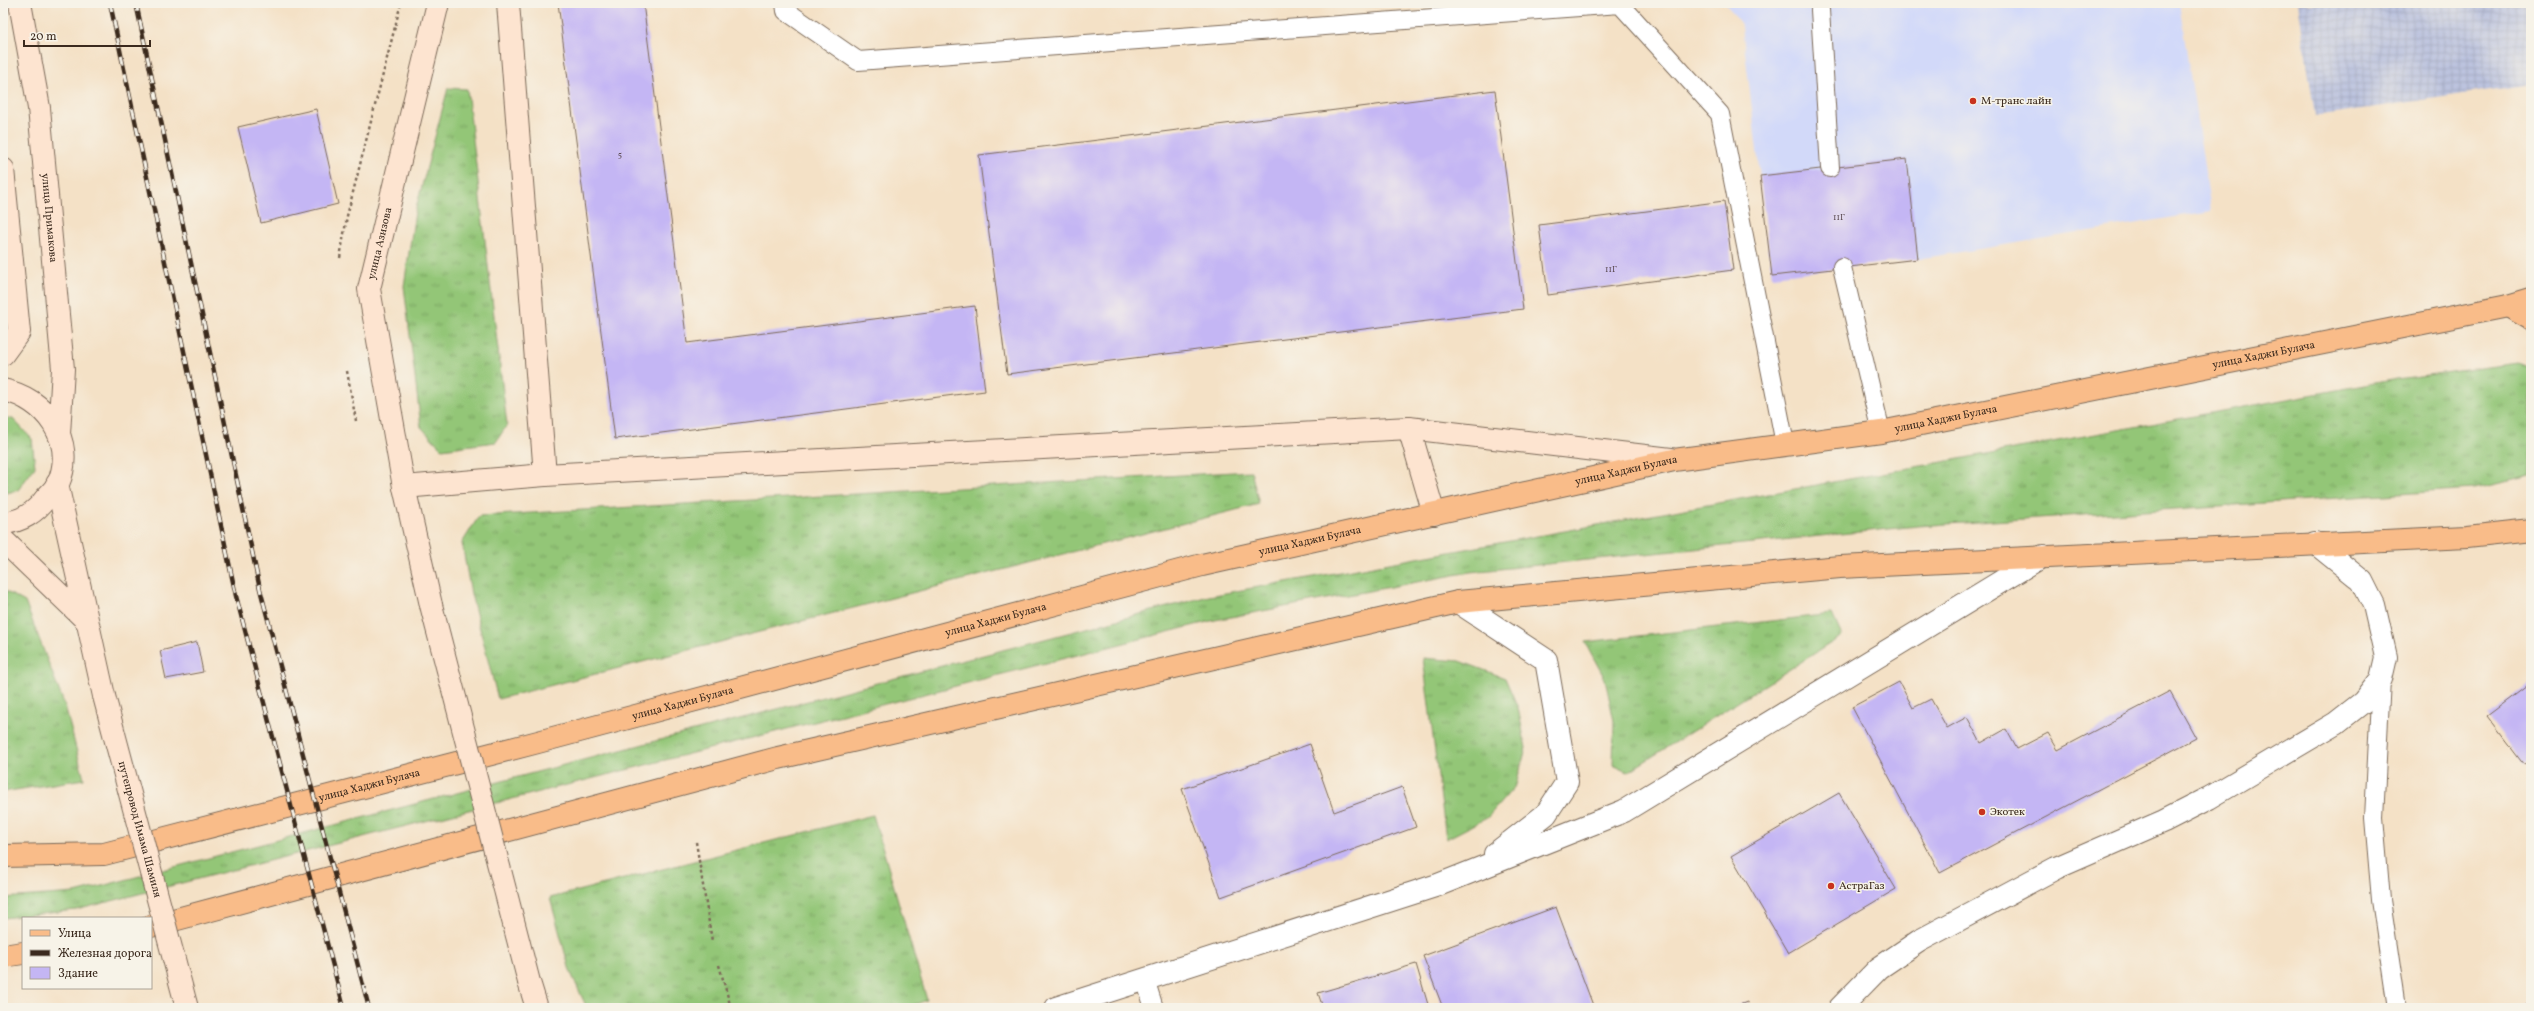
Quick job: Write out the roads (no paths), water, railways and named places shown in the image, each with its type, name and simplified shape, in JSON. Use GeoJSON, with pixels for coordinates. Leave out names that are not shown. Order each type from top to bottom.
{"type":"FeatureCollection","features":[{"type":"Feature","properties":{"kind":"main road","name":"улица Примакова"},"geometry":{"type":"LineString","coordinates":[[20,3],[39,108],[63,369],[59,434]]}},
{"type":"Feature","properties":{"kind":"main road","name":"улица Азизова"},"geometry":{"type":"LineString","coordinates":[[438,3],[369,289],[404,487],[432,604],[536,1008]]}},
{"type":"Feature","properties":{"kind":"main road"},"geometry":{"type":"LineString","coordinates":[[508,3],[545,475]]}},
{"type":"Feature","properties":{"kind":"main road"},"geometry":{"type":"LineString","coordinates":[[3,169],[19,332],[3,354]]}},
{"type":"Feature","properties":{"kind":"main road","name":"улица Хаджи Булача"},"geometry":{"type":"LineString","coordinates":[[3,856],[104,854],[546,740],[1202,565],[1674,460],[1881,432],[2508,306],[2531,299]]}},
{"type":"Feature","properties":{"kind":"main road"},"geometry":{"type":"LineString","coordinates":[[2508,306],[2531,319]]}},
{"type":"Feature","properties":{"kind":"main road"},"geometry":{"type":"LineString","coordinates":[[3,390],[16,393],[34,402],[49,416],[59,434],[63,451],[62,467],[57,484],[37,510],[13,523],[3,523]]}},
{"type":"Feature","properties":{"kind":"main road"},"geometry":{"type":"LineString","coordinates":[[404,487],[545,475],[1409,428],[1674,460]]}},
{"type":"Feature","properties":{"kind":"main road"},"geometry":{"type":"LineString","coordinates":[[1409,428],[1434,514]]}},
{"type":"Feature","properties":{"kind":"main road","name":"путепровод Имама Шамиля"},"geometry":{"type":"LineString","coordinates":[[57,484],[104,696],[187,1008]]}},
{"type":"Feature","properties":{"kind":"main road"},"geometry":{"type":"LineString","coordinates":[[152,926],[778,758],[1458,602],[1840,567],[2043,556],[2467,537],[2529,529]]}},
{"type":"Feature","properties":{"kind":"main road"},"geometry":{"type":"LineString","coordinates":[[3,540],[86,620]]}},
{"type":"Feature","properties":{"kind":"main road"},"geometry":{"type":"LineString","coordinates":[[3,956],[22,952]]}},
{"type":"Feature","properties":{"kind":"street"},"geometry":{"type":"LineString","coordinates":[[1840,1008],[1879,968],[1920,941],[2056,868],[2164,821],[2209,798],[2336,723],[2363,702],[2381,679],[2386,657],[2374,604],[2362,581],[2315,543]]}},
{"type":"Feature","properties":{"kind":"street"},"geometry":{"type":"LineString","coordinates":[[1056,1008],[1438,885],[1624,811],[2043,556]]}},
{"type":"Feature","properties":{"kind":"street"},"geometry":{"type":"LineString","coordinates":[[1438,885],[1501,851],[1546,814],[1567,782],[1546,660],[1458,602]]}},
{"type":"Feature","properties":{"kind":"lane"},"geometry":{"type":"LineString","coordinates":[[785,3],[786,11],[858,61],[1620,4],[1720,114],[1785,444]]}},
{"type":"Feature","properties":{"kind":"lane"},"geometry":{"type":"LineString","coordinates":[[1820,10],[1830,168]]}},
{"type":"Feature","properties":{"kind":"lane"},"geometry":{"type":"LineString","coordinates":[[1842,267],[1881,432]]}},
{"type":"Feature","properties":{"kind":"lane"},"geometry":{"type":"LineString","coordinates":[[2381,679],[2374,818],[2381,900],[2396,1008]]}},
{"type":"Feature","properties":{"kind":"lane"},"geometry":{"type":"LineString","coordinates":[[1145,979],[1154,1008]]}},
{"type":"Feature","properties":{"kind":"railway"},"geometry":{"type":"LineString","coordinates":[[110,3],[236,596],[344,1008]]}},
{"type":"Feature","properties":{"kind":"railway"},"geometry":{"type":"LineString","coordinates":[[136,3],[260,589],[369,1008]]}},
{"type":"Feature","properties":{"kind":"place","name":"М-транс лайн"},"geometry":{"type":"Point","coordinates":[1973,101]}},
{"type":"Feature","properties":{"kind":"place","name":"Экотек"},"geometry":{"type":"Point","coordinates":[1982,812]}},
{"type":"Feature","properties":{"kind":"place","name":"АстраГаз"},"geometry":{"type":"Point","coordinates":[1831,886]}}]}
